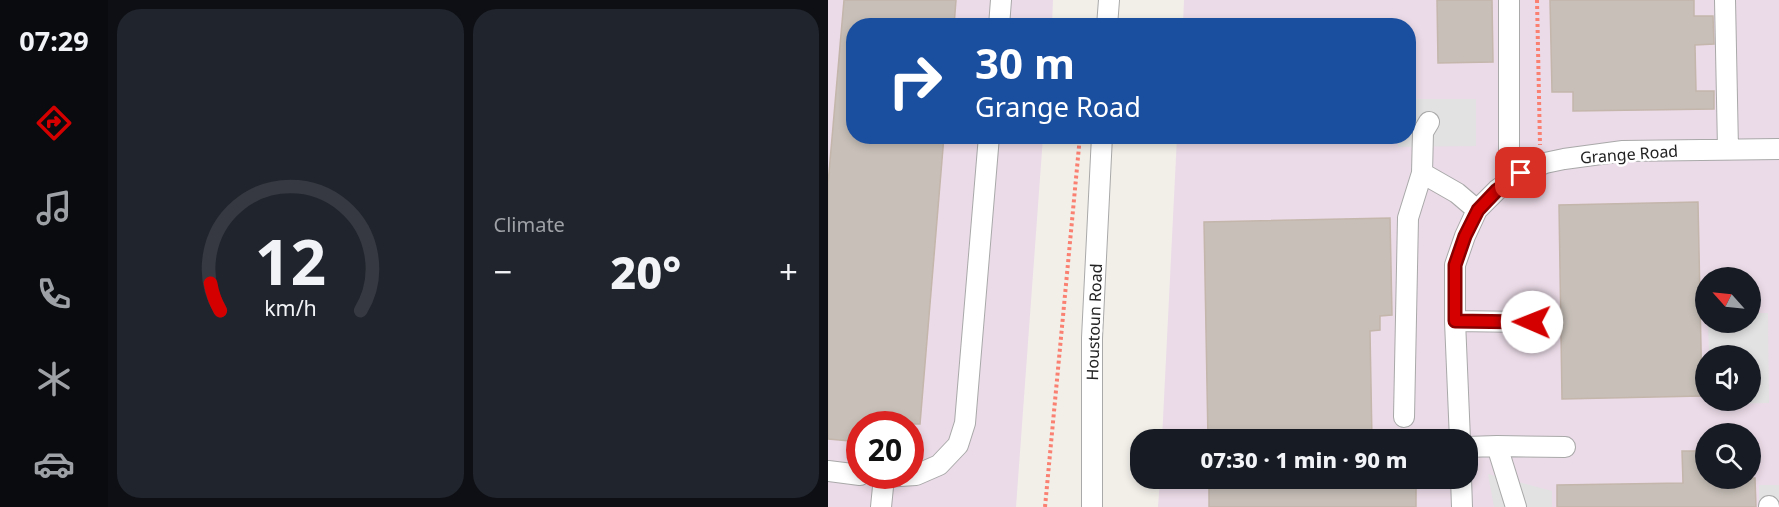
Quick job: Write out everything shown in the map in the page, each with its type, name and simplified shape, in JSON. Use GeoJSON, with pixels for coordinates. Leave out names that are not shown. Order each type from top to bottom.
{"type":"FeatureCollection","features":[{"type":"Feature","properties":{"kind":"street"},"geometry":{"type":"LineString","coordinates":[[1000,18],[1001,0]]}},
{"type":"Feature","properties":{"kind":"street"},"geometry":{"type":"LineString","coordinates":[[1108,18],[1109,0]]}},
{"type":"Feature","properties":{"kind":"street"},"geometry":{"type":"LineString","coordinates":[[1509,0],[1509,181]]}},
{"type":"Feature","properties":{"kind":"street"},"geometry":{"type":"LineString","coordinates":[[1725,0],[1728,149]]}},
{"type":"Feature","properties":{"kind":"street"},"geometry":{"type":"LineString","coordinates":[[1404,417],[1408,218],[1422,173],[1423,132],[1429,122]]}},
{"type":"Feature","properties":{"kind":"street"},"geometry":{"type":"LineString","coordinates":[[924,472],[939,465],[958,445],[965,423],[988,144]]}},
{"type":"Feature","properties":{"kind":"street","name":"Houstoun Road"},"geometry":{"type":"LineString","coordinates":[[1092,507],[1092,339],[1102,144]]}},
{"type":"Feature","properties":{"kind":"street","name":"Grange Road"},"geometry":{"type":"LineString","coordinates":[[1460,429],[1455,265],[1465,236],[1478,210],[1497,190],[1521,173],[1545,163],[1564,159],[1623,151],[1779,149]]}},
{"type":"Feature","properties":{"kind":"street"},"geometry":{"type":"LineString","coordinates":[[1422,173],[1458,193],[1478,210]]}},
{"type":"Feature","properties":{"kind":"street"},"geometry":{"type":"LineString","coordinates":[[1455,321],[1532,322]]}},
{"type":"Feature","properties":{"kind":"street"},"geometry":{"type":"LineString","coordinates":[[1497,446],[1516,507]]}},
{"type":"Feature","properties":{"kind":"street"},"geometry":{"type":"LineString","coordinates":[[1478,447],[1565,447]]}},
{"type":"Feature","properties":{"kind":"street"},"geometry":{"type":"LineString","coordinates":[[828,471],[846,473]]}},
{"type":"Feature","properties":{"kind":"street"},"geometry":{"type":"LineString","coordinates":[[878,489],[881,507]]}},
{"type":"Feature","properties":{"kind":"street"},"geometry":{"type":"LineString","coordinates":[[1461,489],[1462,507]]}},
{"type":"Feature","properties":{"kind":"path"},"geometry":{"type":"LineString","coordinates":[[1538,0],[1540,143],[1545,163]]}},
{"type":"Feature","properties":{"kind":"path"},"geometry":{"type":"LineString","coordinates":[[1045,507],[1079,144]]}},
{"type":"Feature","properties":{"kind":"shaded area"},"geometry":{"type":"Polygon","coordinates":[[[828,0],[1053,0],[1052,18],[846,18],[846,144],[1042,144],[1016,507],[828,507],[828,0]]]}},
{"type":"Feature","properties":{"kind":"shaded area"},"geometry":{"type":"Polygon","coordinates":[[[1184,0],[1779,0],[1779,507],[1158,507],[1159,489],[1478,489],[1478,429],[1162,429],[1177,144],[1416,144],[1416,18],[1183,18],[1184,0]]]}},
{"type":"Feature","properties":{"kind":"shaded area"},"geometry":{"type":"Polygon","coordinates":[[[1416,99],[1476,99],[1476,146],[1398,147],[1398,144],[1416,144],[1416,99]]]}},
{"type":"Feature","properties":{"kind":"shaded area"},"geometry":{"type":"Polygon","coordinates":[[[1761,313],[1768,313],[1769,403],[1761,403],[1761,345],[1709,345],[1708,333],[1761,333],[1761,313]]]}},
{"type":"Feature","properties":{"kind":"shaded area"},"geometry":{"type":"Polygon","coordinates":[[[1488,474],[1552,491],[1552,507],[1494,507],[1488,474]]]}},
{"type":"Feature","properties":{"kind":"shaded area"},"geometry":{"type":"Polygon","coordinates":[[[1761,485],[1779,485],[1779,507],[1759,507],[1761,485]]]}},
{"type":"Feature","properties":{"kind":"building"},"geometry":{"type":"Polygon","coordinates":[[[844,0],[956,0],[955,18],[846,18],[846,144],[943,144],[921,411],[846,411],[846,441],[828,439],[828,184],[844,0]]]}},
{"type":"Feature","properties":{"kind":"building"},"geometry":{"type":"Polygon","coordinates":[[[1437,0],[1492,0],[1493,62],[1438,63],[1437,0]]]}},
{"type":"Feature","properties":{"kind":"building"},"geometry":{"type":"Polygon","coordinates":[[[1550,0],[1694,0],[1694,16],[1713,16],[1714,44],[1695,45],[1696,91],[1714,91],[1714,109],[1573,111],[1573,92],[1552,92],[1550,0]]]}},
{"type":"Feature","properties":{"kind":"building"},"geometry":{"type":"Polygon","coordinates":[[[1698,202],[1699,267],[1695,267],[1695,333],[1701,333],[1701,345],[1695,345],[1695,396],[1562,399],[1559,205],[1698,202]]]}},
{"type":"Feature","properties":{"kind":"building"},"geometry":{"type":"Polygon","coordinates":[[[1390,218],[1392,315],[1380,316],[1380,330],[1370,331],[1372,429],[1208,429],[1204,222],[1390,218]]]}},
{"type":"Feature","properties":{"kind":"building"},"geometry":{"type":"Polygon","coordinates":[[[1682,451],[1695,451],[1695,489],[1755,489],[1756,507],[1557,507],[1557,485],[1683,483],[1682,451]]]}},
{"type":"Feature","properties":{"kind":"building"},"geometry":{"type":"Polygon","coordinates":[[[1209,489],[1416,489],[1416,507],[1209,507],[1209,489]]]}},
{"type":"Feature","properties":{"kind":"route"},"geometry":{"type":"LineString","coordinates":[[1521,173],[1497,190],[1478,210],[1465,236],[1455,265],[1455,321],[1532,322]]}}]}
